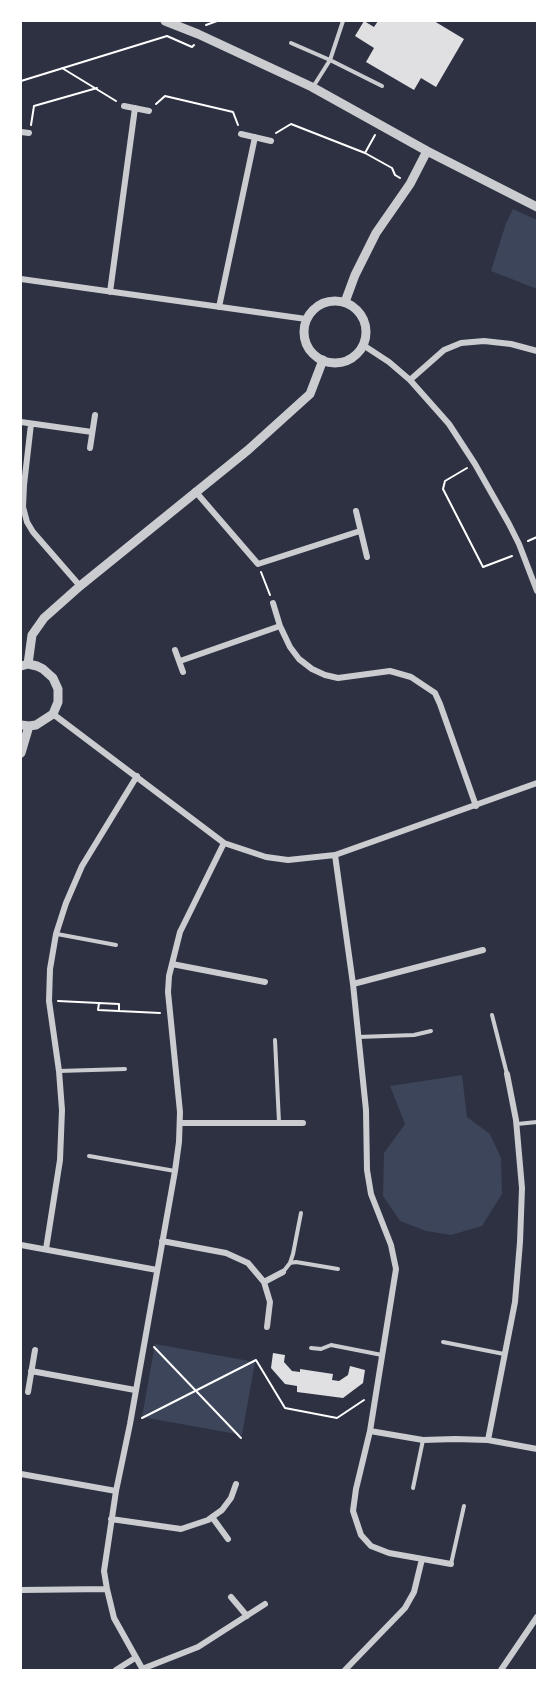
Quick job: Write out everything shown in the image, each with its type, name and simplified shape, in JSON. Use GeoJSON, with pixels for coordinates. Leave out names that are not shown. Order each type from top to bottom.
{"type":"FeatureCollection","features":[{"type":"Feature","properties":{"kind":"street"},"geometry":{"type":"LineString","coordinates":[[165,21],[312,87],[427,151],[537,207]]}},
{"type":"Feature","properties":{"kind":"street"},"geometry":{"type":"LineString","coordinates":[[124,106],[149,111]]}},
{"type":"Feature","properties":{"kind":"street"},"geometry":{"type":"LineString","coordinates":[[110,292],[135,108]]}},
{"type":"Feature","properties":{"kind":"street"},"geometry":{"type":"LineString","coordinates":[[21,132],[29,134]]}},
{"type":"Feature","properties":{"kind":"street"},"geometry":{"type":"LineString","coordinates":[[241,134],[271,141]]}},
{"type":"Feature","properties":{"kind":"street"},"geometry":{"type":"LineString","coordinates":[[219,307],[255,137]]}},
{"type":"Feature","properties":{"kind":"street"},"geometry":{"type":"LineString","coordinates":[[345,302],[355,275],[376,233],[410,184],[427,151]]}},
{"type":"Feature","properties":{"kind":"street"},"geometry":{"type":"LineString","coordinates":[[21,279],[306,319]]}},
{"type":"Feature","properties":{"kind":"street"},"geometry":{"type":"LineString","coordinates":[[333,300],[345,302],[354,307],[365,324],[366,335],[363,345],[356,355],[346,361],[334,363],[323,360],[315,356],[306,343],[304,327],[306,319],[313,309],[322,303],[333,300]]}},
{"type":"Feature","properties":{"kind":"street"},"geometry":{"type":"LineString","coordinates":[[410,380],[444,350],[461,343],[484,341],[511,344],[537,351]]}},
{"type":"Feature","properties":{"kind":"street"},"geometry":{"type":"LineString","coordinates":[[363,345],[389,362],[410,380],[449,424],[509,524],[537,591]]}},
{"type":"Feature","properties":{"kind":"street"},"geometry":{"type":"LineString","coordinates":[[21,753],[25,725],[36,725],[53,714],[58,702],[58,689],[53,678],[43,669],[25,665],[32,635],[44,618],[195,491],[248,450],[310,394],[323,360]]}},
{"type":"Feature","properties":{"kind":"street"},"geometry":{"type":"LineString","coordinates":[[90,448],[94,415]]}},
{"type":"Feature","properties":{"kind":"street"},"geometry":{"type":"LineString","coordinates":[[21,422],[92,432]]}},
{"type":"Feature","properties":{"kind":"street"},"geometry":{"type":"LineString","coordinates":[[31,424],[24,485],[24,524],[80,586]]}},
{"type":"Feature","properties":{"kind":"street"},"geometry":{"type":"LineString","coordinates":[[195,491],[258,564],[360,531]]}},
{"type":"Feature","properties":{"kind":"street"},"geometry":{"type":"LineString","coordinates":[[356,511],[367,557]]}},
{"type":"Feature","properties":{"kind":"street"},"geometry":{"type":"LineString","coordinates":[[273,603],[290,647],[299,659],[312,669],[338,678],[390,671],[411,677],[435,693],[476,806]]}},
{"type":"Feature","properties":{"kind":"street"},"geometry":{"type":"LineString","coordinates":[[180,660],[280,626]]}},
{"type":"Feature","properties":{"kind":"street"},"geometry":{"type":"LineString","coordinates":[[175,650],[183,672]]}},
{"type":"Feature","properties":{"kind":"street"},"geometry":{"type":"LineString","coordinates":[[53,714],[224,843],[252,854],[288,860],[335,855],[537,783]]}},
{"type":"Feature","properties":{"kind":"street"},"geometry":{"type":"LineString","coordinates":[[46,1249],[60,1160],[62,1110],[49,1001],[50,969],[56,934],[82,866],[136,776]]}},
{"type":"Feature","properties":{"kind":"street"},"geometry":{"type":"LineString","coordinates":[[224,843],[180,932],[169,976],[168,992],[180,1112],[176,1172],[116,1491],[104,1571],[114,1618],[142,1670],[198,1647],[265,1604]]}},
{"type":"Feature","properties":{"kind":"street"},"geometry":{"type":"LineString","coordinates":[[335,855],[366,1110],[367,1170],[371,1194],[391,1245],[396,1269],[370,1431],[353,1511],[361,1535],[371,1546],[389,1553],[451,1564]]}},
{"type":"Feature","properties":{"kind":"street"},"geometry":{"type":"LineString","coordinates":[[352,984],[483,950]]}},
{"type":"Feature","properties":{"kind":"street"},"geometry":{"type":"LineString","coordinates":[[172,964],[265,982]]}},
{"type":"Feature","properties":{"kind":"street"},"geometry":{"type":"LineString","coordinates":[[488,1440],[514,1302],[520,1242],[522,1188],[516,1124],[507,1074]]}},
{"type":"Feature","properties":{"kind":"street"},"geometry":{"type":"LineString","coordinates":[[180,1123],[303,1123]]}},
{"type":"Feature","properties":{"kind":"street"},"geometry":{"type":"LineString","coordinates":[[162,1241],[226,1253],[248,1263],[264,1282],[270,1302],[267,1327]]}},
{"type":"Feature","properties":{"kind":"street"},"geometry":{"type":"LineString","coordinates":[[21,1245],[157,1270]]}},
{"type":"Feature","properties":{"kind":"street"},"geometry":{"type":"LineString","coordinates":[[264,1282],[283,1272]]}},
{"type":"Feature","properties":{"kind":"street"},"geometry":{"type":"LineString","coordinates":[[27,1392],[35,1350]]}},
{"type":"Feature","properties":{"kind":"street"},"geometry":{"type":"LineString","coordinates":[[31,1371],[135,1390]]}},
{"type":"Feature","properties":{"kind":"street"},"geometry":{"type":"LineString","coordinates":[[370,1431],[423,1440],[455,1438],[488,1440],[537,1449]]}},
{"type":"Feature","properties":{"kind":"street"},"geometry":{"type":"LineString","coordinates":[[21,1474],[116,1491]]}},
{"type":"Feature","properties":{"kind":"street"},"geometry":{"type":"LineString","coordinates":[[111,1519],[181,1529],[195,1525],[222,1510],[231,1498],[236,1484]]}},
{"type":"Feature","properties":{"kind":"street"},"geometry":{"type":"LineString","coordinates":[[212,1517],[228,1539]]}},
{"type":"Feature","properties":{"kind":"street"},"geometry":{"type":"LineString","coordinates":[[345,1670],[405,1608],[414,1592],[422,1559]]}},
{"type":"Feature","properties":{"kind":"street"},"geometry":{"type":"LineString","coordinates":[[21,1590],[107,1589]]}},
{"type":"Feature","properties":{"kind":"street"},"geometry":{"type":"LineString","coordinates":[[231,1597],[247,1616]]}},
{"type":"Feature","properties":{"kind":"street"},"geometry":{"type":"LineString","coordinates":[[501,1670],[537,1617]]}},
{"type":"Feature","properties":{"kind":"street"},"geometry":{"type":"LineString","coordinates":[[116,1670],[135,1658]]}},
{"type":"Feature","properties":{"kind":"lane"},"geometry":{"type":"LineString","coordinates":[[312,87],[330,60],[343,21]]}},
{"type":"Feature","properties":{"kind":"lane"},"geometry":{"type":"LineString","coordinates":[[291,43],[382,86]]}},
{"type":"Feature","properties":{"kind":"lane"},"geometry":{"type":"LineString","coordinates":[[56,934],[116,945]]}},
{"type":"Feature","properties":{"kind":"lane"},"geometry":{"type":"LineString","coordinates":[[492,1015],[507,1074]]}},
{"type":"Feature","properties":{"kind":"lane"},"geometry":{"type":"LineString","coordinates":[[358,1036],[414,1035],[432,1031]]}},
{"type":"Feature","properties":{"kind":"lane"},"geometry":{"type":"LineString","coordinates":[[275,1040],[279,1123]]}},
{"type":"Feature","properties":{"kind":"lane"},"geometry":{"type":"LineString","coordinates":[[59,1071],[124,1069]]}},
{"type":"Feature","properties":{"kind":"lane"},"geometry":{"type":"LineString","coordinates":[[516,1124],[537,1122]]}},
{"type":"Feature","properties":{"kind":"lane"},"geometry":{"type":"LineString","coordinates":[[89,1156],[176,1172]]}},
{"type":"Feature","properties":{"kind":"lane"},"geometry":{"type":"LineString","coordinates":[[283,1272],[293,1254],[301,1213]]}},
{"type":"Feature","properties":{"kind":"lane"},"geometry":{"type":"LineString","coordinates":[[290,1263],[338,1269]]}},
{"type":"Feature","properties":{"kind":"lane"},"geometry":{"type":"LineString","coordinates":[[443,1342],[505,1354]]}},
{"type":"Feature","properties":{"kind":"lane"},"geometry":{"type":"LineString","coordinates":[[311,1348],[321,1349],[331,1345],[382,1356]]}},
{"type":"Feature","properties":{"kind":"lane"},"geometry":{"type":"LineString","coordinates":[[413,1488],[423,1440]]}},
{"type":"Feature","properties":{"kind":"lane"},"geometry":{"type":"LineString","coordinates":[[451,1564],[464,1506]]}},
{"type":"Feature","properties":{"kind":"path"},"geometry":{"type":"LineString","coordinates":[[21,81],[167,36],[192,47],[198,34]]}},
{"type":"Feature","properties":{"kind":"path"},"geometry":{"type":"LineString","coordinates":[[62,68],[124,106]]}},
{"type":"Feature","properties":{"kind":"path"},"geometry":{"type":"LineString","coordinates":[[29,134],[34,106],[97,88]]}},
{"type":"Feature","properties":{"kind":"path"},"geometry":{"type":"LineString","coordinates":[[149,111],[165,96],[233,112],[241,134]]}},
{"type":"Feature","properties":{"kind":"path"},"geometry":{"type":"LineString","coordinates":[[271,141],[273,135],[291,124],[365,153],[392,168],[395,175],[410,184]]}},
{"type":"Feature","properties":{"kind":"path"},"geometry":{"type":"LineString","coordinates":[[475,464],[445,481],[442,489],[483,567],[522,552]]}},
{"type":"Feature","properties":{"kind":"path"},"geometry":{"type":"LineString","coordinates":[[258,564],[273,603]]}},
{"type":"Feature","properties":{"kind":"path"},"geometry":{"type":"LineString","coordinates":[[49,1001],[119,1004],[119,1011]]}},
{"type":"Feature","properties":{"kind":"path"},"geometry":{"type":"LineString","coordinates":[[99,1003],[98,1010],[170,1014]]}},
{"type":"Feature","properties":{"kind":"path"},"geometry":{"type":"LineString","coordinates":[[145,1337],[241,1438]]}},
{"type":"Feature","properties":{"kind":"path"},"geometry":{"type":"LineString","coordinates":[[130,1424],[256,1360],[285,1408],[337,1418],[377,1391]]}},
{"type":"Feature","properties":{"kind":"shaded area"},"geometry":{"type":"Polygon","coordinates":[[[513,209],[537,220],[537,289],[491,271],[506,223],[513,209]]]}},
{"type":"Feature","properties":{"kind":"shaded area"},"geometry":{"type":"Polygon","coordinates":[[[462,1075],[467,1117],[490,1134],[501,1158],[502,1194],[482,1226],[451,1235],[426,1231],[400,1221],[383,1196],[384,1153],[405,1124],[390,1086],[462,1075]]]}},
{"type":"Feature","properties":{"kind":"shaded area"},"geometry":{"type":"Polygon","coordinates":[[[155,1344],[255,1362],[242,1435],[142,1417],[155,1344]]]}},
{"type":"Feature","properties":{"kind":"building"},"geometry":{"type":"Polygon","coordinates":[[[364,21],[374,27],[378,21],[434,21],[464,39],[436,87],[421,78],[414,90],[366,62],[374,48],[355,36],[364,21]]]}},
{"type":"Feature","properties":{"kind":"building"},"geometry":{"type":"Polygon","coordinates":[[[273,1353],[285,1355],[284,1362],[292,1371],[300,1372],[300,1369],[333,1374],[332,1380],[339,1381],[348,1375],[350,1366],[365,1370],[363,1383],[343,1398],[297,1392],[297,1386],[285,1384],[271,1368],[273,1353]]]}}]}
